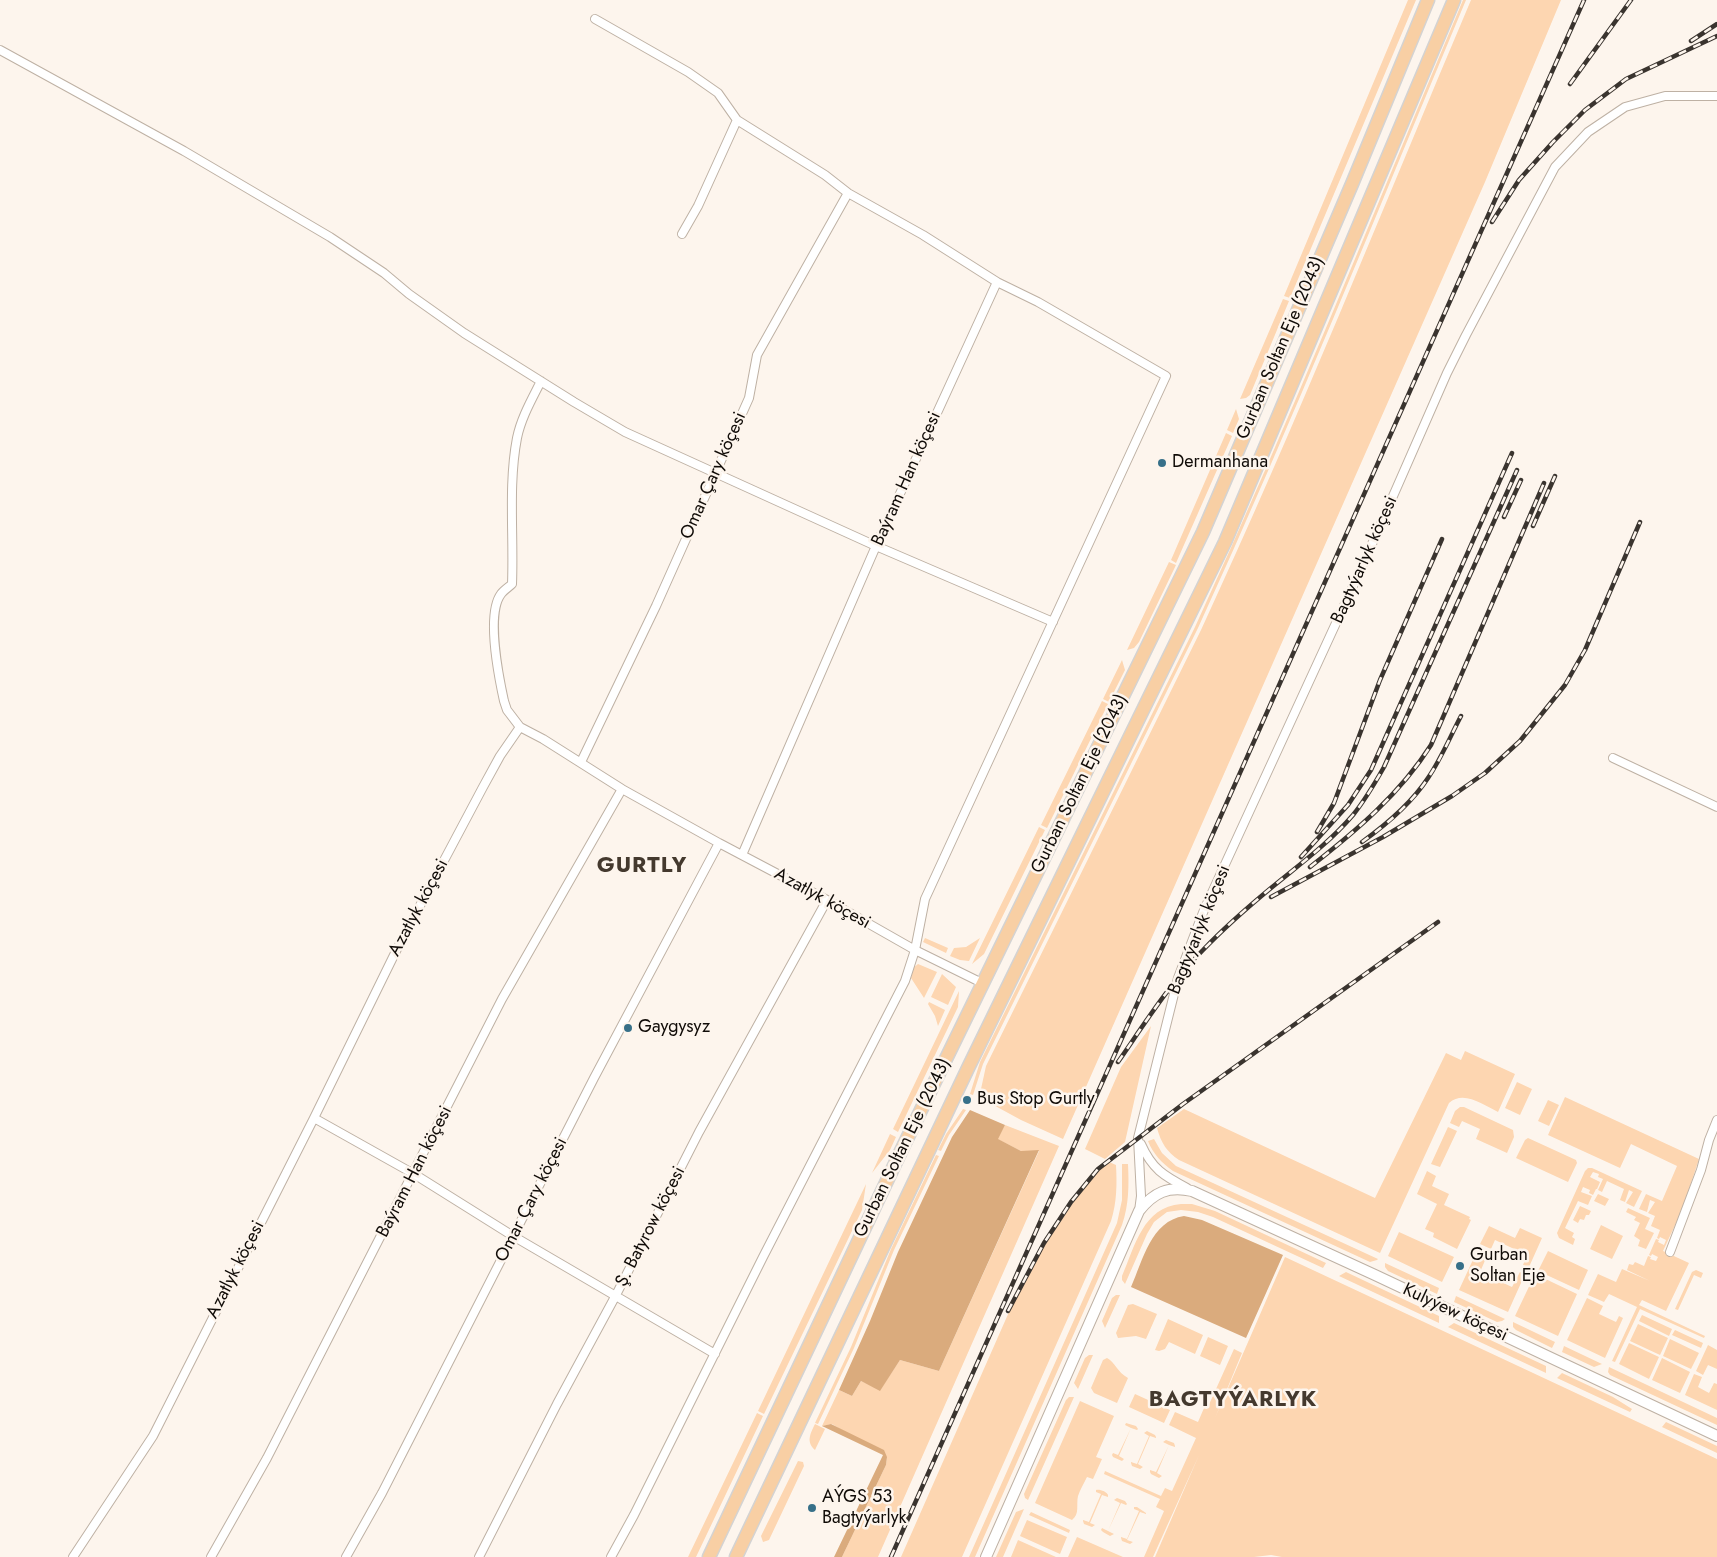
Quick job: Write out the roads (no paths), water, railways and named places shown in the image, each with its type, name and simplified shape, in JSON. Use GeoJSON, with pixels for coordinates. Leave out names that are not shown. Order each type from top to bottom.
{"type":"FeatureCollection","features":[{"type":"Feature","properties":{"kind":"highway","name":"Gurban Soltan Eje (2043)"},"geometry":{"type":"LineString","coordinates":[[709,1557],[982,983],[1203,532],[1352,184],[1428,0]]}},
{"type":"Feature","properties":{"kind":"highway","name":"Gurban Soltan Eje (2043)"},"geometry":{"type":"LineString","coordinates":[[737,1556],[969,1066],[1226,542],[1454,0]]}},
{"type":"Feature","properties":{"kind":"highway"},"geometry":{"type":"LineString","coordinates":[[1352,184],[1372,192]]}},
{"type":"Feature","properties":{"kind":"street"},"geometry":{"type":"LineString","coordinates":[[595,19],[643,45],[703,82],[718,93],[738,120],[825,175],[848,193],[923,234],[997,282],[1038,302],[1166,376],[925,899],[915,950],[905,981],[762,1257],[612,1557]]}},
{"type":"Feature","properties":{"kind":"street"},"geometry":{"type":"LineString","coordinates":[[0,50],[184,151],[330,237],[384,273],[409,294],[464,332],[540,381],[625,432],[876,546],[1053,622]]}},
{"type":"Feature","properties":{"kind":"street","name":"Bagtyýarlyk köçesi"},"geometry":{"type":"LineString","coordinates":[[1140,1211],[1138,1138],[1178,978],[1204,910],[1365,560],[1447,373],[1555,167],[1588,132],[1625,107],[1665,96],[1717,96]]}},
{"type":"Feature","properties":{"kind":"street"},"geometry":{"type":"LineString","coordinates":[[682,234],[698,206],[738,120]]}},
{"type":"Feature","properties":{"kind":"street","name":"Omar Çary köçesi"},"geometry":{"type":"LineString","coordinates":[[581,762],[656,606],[749,398],[757,355],[848,193]]}},
{"type":"Feature","properties":{"kind":"street","name":"Baýram Han köçesi"},"geometry":{"type":"LineString","coordinates":[[742,855],[876,546],[997,282]]}},
{"type":"Feature","properties":{"kind":"street"},"geometry":{"type":"LineString","coordinates":[[520,728],[507,710],[504,701],[494,643],[494,617],[500,595],[512,584],[513,486],[517,437],[540,381]]}},
{"type":"Feature","properties":{"kind":"street","name":"Azatlyk köçesi"},"geometry":{"type":"LineString","coordinates":[[73,1557],[153,1436],[397,949],[487,779],[500,756],[520,728],[543,739],[622,789],[719,843],[827,900],[915,950],[982,983]]}},
{"type":"Feature","properties":{"kind":"street"},"geometry":{"type":"LineString","coordinates":[[1613,758],[1717,808]]}},
{"type":"Feature","properties":{"kind":"street","name":"Baýram Han köçesi"},"geometry":{"type":"LineString","coordinates":[[211,1557],[267,1458],[502,999],[622,789]]}},
{"type":"Feature","properties":{"kind":"street","name":"Omar Çary köçesi"},"geometry":{"type":"LineString","coordinates":[[346,1557],[382,1493],[594,1078],[719,843]]}},
{"type":"Feature","properties":{"kind":"street","name":"Ş. Batyrow köçesi"},"geometry":{"type":"LineString","coordinates":[[479,1557],[699,1132],[827,900]]}},
{"type":"Feature","properties":{"kind":"street"},"geometry":{"type":"LineString","coordinates":[[314,1118],[414,1174],[513,1236],[715,1354]]}},
{"type":"Feature","properties":{"kind":"street"},"geometry":{"type":"LineString","coordinates":[[1670,1252],[1717,1120]]}},
{"type":"Feature","properties":{"kind":"street"},"geometry":{"type":"LineString","coordinates":[[1138,1138],[1145,1155],[1156,1169],[1162,1175],[1192,1192]]}},
{"type":"Feature","properties":{"kind":"street"},"geometry":{"type":"LineString","coordinates":[[986,1557],[1140,1211],[1151,1199],[1163,1192],[1181,1189],[1192,1192]]}},
{"type":"Feature","properties":{"kind":"street","name":"Kulyýew köçesi"},"geometry":{"type":"LineString","coordinates":[[1192,1192],[1375,1275],[1717,1436]]}},
{"type":"Feature","properties":{"kind":"railway"},"geometry":{"type":"LineString","coordinates":[[891,1557],[1584,0]]}},
{"type":"Feature","properties":{"kind":"railway"},"geometry":{"type":"LineString","coordinates":[[1570,84],[1631,0]]}},
{"type":"Feature","properties":{"kind":"railway"},"geometry":{"type":"LineString","coordinates":[[1691,41],[1717,24]]}},
{"type":"Feature","properties":{"kind":"railway"},"geometry":{"type":"LineString","coordinates":[[1492,222],[1519,180],[1585,110],[1626,79],[1717,36]]}},
{"type":"Feature","properties":{"kind":"railway"},"geometry":{"type":"LineString","coordinates":[[1301,857],[1348,805],[1371,770],[1512,453]]}},
{"type":"Feature","properties":{"kind":"railway"},"geometry":{"type":"LineString","coordinates":[[1118,1062],[1158,1004],[1191,963],[1236,918],[1334,835],[1353,815],[1366,797],[1384,767],[1517,470]]}},
{"type":"Feature","properties":{"kind":"railway"},"geometry":{"type":"LineString","coordinates":[[1533,526],[1555,476]]}},
{"type":"Feature","properties":{"kind":"railway"},"geometry":{"type":"LineString","coordinates":[[1504,517],[1521,480]]}},
{"type":"Feature","properties":{"kind":"railway"},"geometry":{"type":"LineString","coordinates":[[1310,867],[1344,840],[1391,796],[1419,763],[1431,745],[1544,483]]}},
{"type":"Feature","properties":{"kind":"railway"},"geometry":{"type":"LineString","coordinates":[[1271,897],[1383,837],[1452,796],[1485,773],[1520,741],[1565,685],[1585,650],[1640,522]]}},
{"type":"Feature","properties":{"kind":"railway"},"geometry":{"type":"LineString","coordinates":[[1317,832],[1334,803],[1380,680],[1442,539]]}},
{"type":"Feature","properties":{"kind":"railway"},"geometry":{"type":"LineString","coordinates":[[1362,842],[1398,813],[1414,796],[1437,763],[1461,716]]}},
{"type":"Feature","properties":{"kind":"railway"},"geometry":{"type":"LineString","coordinates":[[1008,1311],[1044,1243],[1071,1202],[1098,1169],[1183,1104],[1438,922]]}},
{"type":"Feature","properties":{"kind":"place","name":"Dermanhana"},"geometry":{"type":"Point","coordinates":[1162,463]}},
{"type":"Feature","properties":{"kind":"place","name":"Gaygysyz"},"geometry":{"type":"Point","coordinates":[628,1028]}},
{"type":"Feature","properties":{"kind":"place","name":"Bus Stop Gurtly"},"geometry":{"type":"Point","coordinates":[967,1100]}},
{"type":"Feature","properties":{"kind":"place","name":"Gurban Soltan Eje"},"geometry":{"type":"Point","coordinates":[1460,1266]}},
{"type":"Feature","properties":{"kind":"place","name":"AÝGS 53 Bagtyýarlyk"},"geometry":{"type":"Point","coordinates":[812,1508]}},
{"type":"Feature","properties":{"kind":"district","name":"GURTLY"},"geometry":{"type":"Point","coordinates":[642,867]}},
{"type":"Feature","properties":{"kind":"district","name":"BAGTYÝARLYK"},"geometry":{"type":"Point","coordinates":[1233,1401]}}]}
